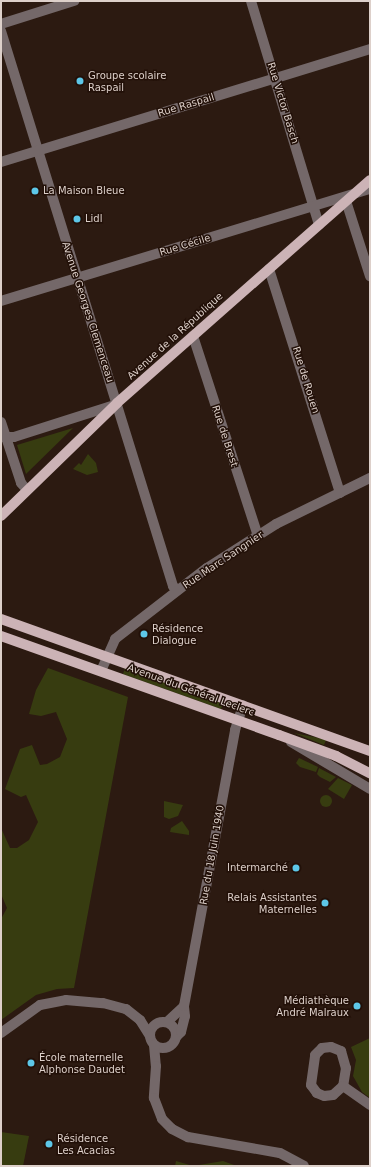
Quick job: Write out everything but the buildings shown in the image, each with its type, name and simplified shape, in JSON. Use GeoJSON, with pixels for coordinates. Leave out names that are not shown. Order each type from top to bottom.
{"type":"FeatureCollection","features":[{"type":"Feature","properties":{"kind":"main road","name":"Avenue de la République"},"geometry":{"type":"LineString","coordinates":[[1,516],[117,403],[370,180]]}},
{"type":"Feature","properties":{"kind":"main road","name":"Avenue du Général Leclerc"},"geometry":{"type":"LineString","coordinates":[[1,619],[370,751]]}},
{"type":"Feature","properties":{"kind":"main road"},"geometry":{"type":"LineString","coordinates":[[2,638],[8,630],[17,625]]}},
{"type":"Feature","properties":{"kind":"main road","name":"Avenue du Général Leclerc"},"geometry":{"type":"LineString","coordinates":[[2,638],[101,671],[336,756],[370,773]]}},
{"type":"Feature","properties":{"kind":"street"},"geometry":{"type":"LineString","coordinates":[[1,24],[74,1]]}},
{"type":"Feature","properties":{"kind":"street","name":"Rue Victor Basch"},"geometry":{"type":"LineString","coordinates":[[251,1],[276,78],[319,225]]}},
{"type":"Feature","properties":{"kind":"street","name":"Avenue Georges Clemenceau"},"geometry":{"type":"LineString","coordinates":[[1,31],[117,403],[172,586],[177,591]]}},
{"type":"Feature","properties":{"kind":"street","name":"Rue Raspail"},"geometry":{"type":"LineString","coordinates":[[1,162],[370,49]]}},
{"type":"Feature","properties":{"kind":"street","name":"Rue Cécile"},"geometry":{"type":"LineString","coordinates":[[1,301],[314,205],[350,197],[370,189]]}},
{"type":"Feature","properties":{"kind":"street"},"geometry":{"type":"LineString","coordinates":[[350,197],[370,276]]}},
{"type":"Feature","properties":{"kind":"street","name":"Rue de Rouen"},"geometry":{"type":"LineString","coordinates":[[269,268],[340,493]]}},
{"type":"Feature","properties":{"kind":"street","name":"Rue de Brest"},"geometry":{"type":"LineString","coordinates":[[193,336],[258,536]]}},
{"type":"Feature","properties":{"kind":"street"},"geometry":{"type":"LineString","coordinates":[[3,436],[14,437],[103,411],[117,403]]}},
{"type":"Feature","properties":{"kind":"street"},"geometry":{"type":"LineString","coordinates":[[1,422],[3,436],[21,483],[27,490]]}},
{"type":"Feature","properties":{"kind":"street","name":"Rue Marc Sangnier"},"geometry":{"type":"LineString","coordinates":[[101,671],[106,656],[115,639],[177,591],[258,536],[370,478]]}},
{"type":"Feature","properties":{"kind":"street","name":"Rue du 18 Juin 1940"},"geometry":{"type":"LineString","coordinates":[[176,1037],[181,1032],[184,1006],[243,705]]}},
{"type":"Feature","properties":{"kind":"street"},"geometry":{"type":"LineString","coordinates":[[281,736],[370,789]]}},
{"type":"Feature","properties":{"kind":"street"},"geometry":{"type":"LineString","coordinates":[[1,1033],[36,1007],[53,1001],[103,1002],[126,1009],[140,1020],[152,1040],[156,1066],[154,1098],[162,1120],[172,1129],[188,1137],[280,1154],[304,1166]]}},
{"type":"Feature","properties":{"kind":"street"},"geometry":{"type":"LineString","coordinates":[[140,1020],[156,1024],[166,1022],[184,1006]]}},
{"type":"Feature","properties":{"kind":"street"},"geometry":{"type":"LineString","coordinates":[[156,1066],[167,1047],[176,1037],[175,1030],[166,1022]]}},
{"type":"Feature","properties":{"kind":"street"},"geometry":{"type":"LineString","coordinates":[[152,1040],[156,1024]]}},
{"type":"Feature","properties":{"kind":"street"},"geometry":{"type":"LineString","coordinates":[[152,1040],[167,1047]]}},
{"type":"Feature","properties":{"kind":"street"},"geometry":{"type":"LineString","coordinates":[[331,1047],[341,1050],[346,1068],[344,1086],[333,1095],[324,1096],[317,1093],[311,1085],[315,1055],[322,1048],[331,1047]]}},
{"type":"Feature","properties":{"kind":"street"},"geometry":{"type":"LineString","coordinates":[[344,1086],[370,1105]]}},
{"type":"Feature","properties":{"kind":"green space"},"geometry":{"type":"Polygon","coordinates":[[[73,428],[26,474],[17,445],[73,428]]]}},
{"type":"Feature","properties":{"kind":"green space"},"geometry":{"type":"Polygon","coordinates":[[[88,454],[96,463],[98,472],[87,475],[73,469],[79,463],[81,465],[88,454]]]}},
{"type":"Feature","properties":{"kind":"green space"},"geometry":{"type":"Polygon","coordinates":[[[48,668],[128,697],[74,988],[57,989],[36,995],[1,1020],[1,919],[7,908],[1,894],[1,828],[10,848],[17,848],[29,840],[38,822],[26,795],[21,797],[5,789],[20,749],[32,745],[40,765],[47,764],[60,757],[67,739],[56,712],[41,716],[29,714],[36,690],[48,668]]]}},
{"type":"Feature","properties":{"kind":"green space"},"geometry":{"type":"Polygon","coordinates":[[[125,668],[223,704],[221,709],[123,674],[125,668]]]}},
{"type":"Feature","properties":{"kind":"green space"},"geometry":{"type":"Polygon","coordinates":[[[294,733],[314,737],[326,740],[324,745],[294,733]]]}},
{"type":"Feature","properties":{"kind":"green space"},"geometry":{"type":"Polygon","coordinates":[[[299,758],[318,767],[316,772],[300,767],[296,763],[299,758]]]}},
{"type":"Feature","properties":{"kind":"green space"},"geometry":{"type":"Polygon","coordinates":[[[319,768],[336,777],[330,782],[320,777],[317,774],[319,768]]]}},
{"type":"Feature","properties":{"kind":"green space"},"geometry":{"type":"Polygon","coordinates":[[[338,778],[352,785],[344,799],[328,789],[338,778]]]}},
{"type":"Feature","properties":{"kind":"green space"},"geometry":{"type":"Polygon","coordinates":[[[324,795],[328,795],[332,801],[328,807],[324,807],[320,803],[320,799],[324,795]]]}},
{"type":"Feature","properties":{"kind":"green space"},"geometry":{"type":"Polygon","coordinates":[[[164,801],[183,805],[178,816],[169,819],[164,817],[164,801]]]}},
{"type":"Feature","properties":{"kind":"green space"},"geometry":{"type":"Polygon","coordinates":[[[182,821],[189,831],[189,835],[170,832],[171,828],[182,821]]]}},
{"type":"Feature","properties":{"kind":"green space"},"geometry":{"type":"Polygon","coordinates":[[[370,1038],[370,1098],[362,1092],[353,1076],[356,1060],[351,1047],[370,1038]]]}},
{"type":"Feature","properties":{"kind":"green space"},"geometry":{"type":"Polygon","coordinates":[[[1,1132],[29,1136],[23,1166],[1,1166],[1,1132]]]}},
{"type":"Feature","properties":{"kind":"green space"},"geometry":{"type":"Polygon","coordinates":[[[176,1161],[193,1166],[175,1166],[176,1161]]]}},
{"type":"Feature","properties":{"kind":"green space"},"geometry":{"type":"Polygon","coordinates":[[[223,1161],[237,1166],[193,1166],[223,1161]]]}},
{"type":"Feature","properties":{"kind":"place","name":"Groupe scolaire Raspail"},"geometry":{"type":"Point","coordinates":[80,81]}},
{"type":"Feature","properties":{"kind":"place","name":"La Maison Bleue"},"geometry":{"type":"Point","coordinates":[35,191]}},
{"type":"Feature","properties":{"kind":"place","name":"Lidl"},"geometry":{"type":"Point","coordinates":[77,219]}},
{"type":"Feature","properties":{"kind":"place","name":"Résidence Dialogue"},"geometry":{"type":"Point","coordinates":[144,634]}},
{"type":"Feature","properties":{"kind":"place","name":"Intermarché"},"geometry":{"type":"Point","coordinates":[296,868]}},
{"type":"Feature","properties":{"kind":"place","name":"Relais Assistantes Maternelles"},"geometry":{"type":"Point","coordinates":[325,903]}},
{"type":"Feature","properties":{"kind":"place","name":"Médiathèque André Malraux"},"geometry":{"type":"Point","coordinates":[357,1006]}},
{"type":"Feature","properties":{"kind":"place","name":"École maternelle Alphonse Daudet"},"geometry":{"type":"Point","coordinates":[31,1063]}},
{"type":"Feature","properties":{"kind":"place","name":"Résidence Les Acacias"},"geometry":{"type":"Point","coordinates":[49,1144]}}]}
